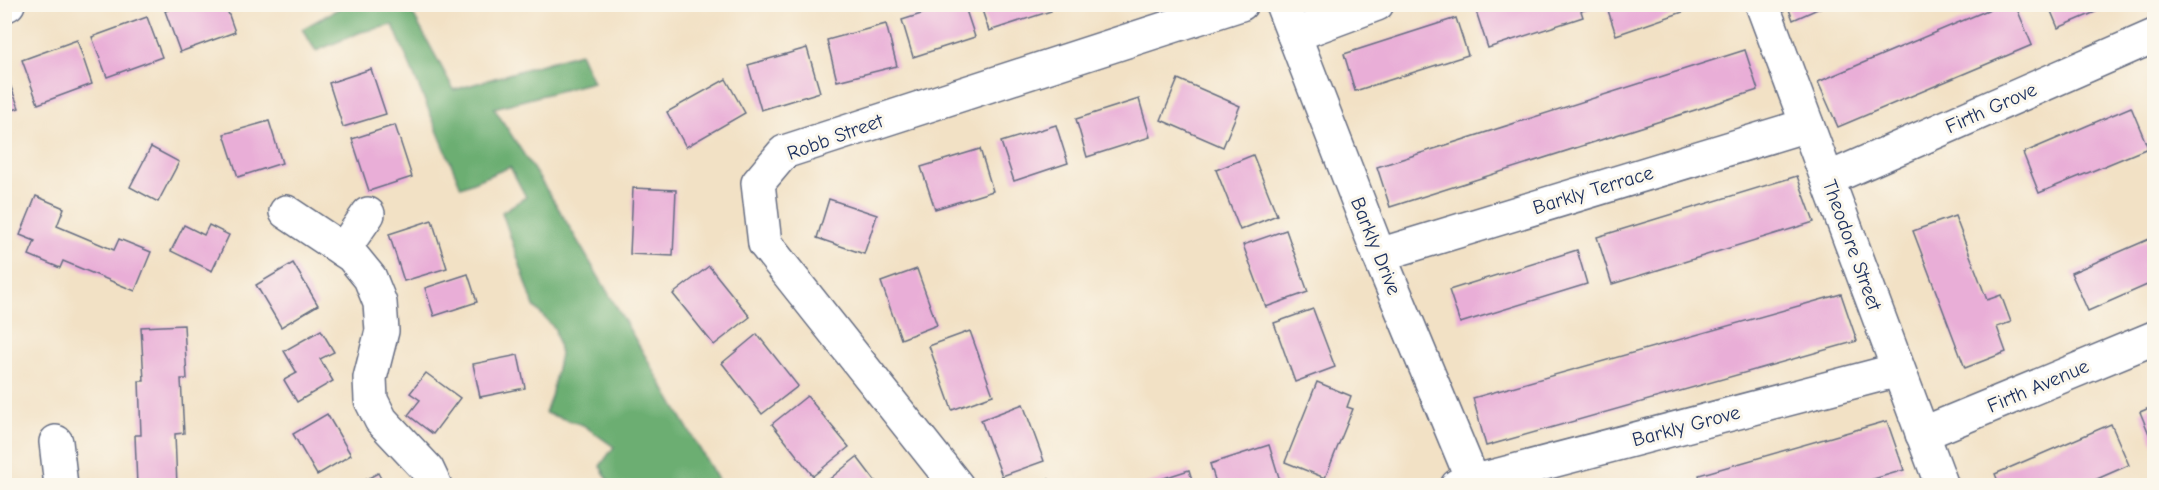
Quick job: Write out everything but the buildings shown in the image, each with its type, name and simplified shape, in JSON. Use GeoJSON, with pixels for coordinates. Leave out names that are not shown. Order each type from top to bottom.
{"type":"FeatureCollection","features":[{"type":"Feature","properties":{"kind":"street","name":"Robb Street"},"geometry":{"type":"LineString","coordinates":[[957,486],[765,244],[758,183],[784,152],[1241,4]]}},
{"type":"Feature","properties":{"kind":"street","name":"Barkly Drive"},"geometry":{"type":"LineString","coordinates":[[1282,4],[1468,484]]}},
{"type":"Feature","properties":{"kind":"street"},"geometry":{"type":"LineString","coordinates":[[1294,34],[1377,4]]}},
{"type":"Feature","properties":{"kind":"street","name":"Theodore Street"},"geometry":{"type":"LineString","coordinates":[[1762,4],[1942,486]]}},
{"type":"Feature","properties":{"kind":"street","name":"Firth Grove"},"geometry":{"type":"LineString","coordinates":[[1827,179],[2154,36]]}},
{"type":"Feature","properties":{"kind":"street","name":"Barkly Terrace"},"geometry":{"type":"LineString","coordinates":[[1379,255],[1807,125]]}},
{"type":"Feature","properties":{"kind":"street"},"geometry":{"type":"LineString","coordinates":[[285,212],[352,256],[370,278],[380,303],[382,331],[370,378],[371,400],[381,420],[428,469],[435,486]]}},
{"type":"Feature","properties":{"kind":"street"},"geometry":{"type":"LineString","coordinates":[[343,250],[368,214]]}},
{"type":"Feature","properties":{"kind":"street","name":"Firth Avenue"},"geometry":{"type":"LineString","coordinates":[[1922,434],[2154,338]]}},
{"type":"Feature","properties":{"kind":"street","name":"Barkly Grove"},"geometry":{"type":"LineString","coordinates":[[1468,484],[1898,370]]}},
{"type":"Feature","properties":{"kind":"street"},"geometry":{"type":"LineString","coordinates":[[56,442],[62,486]]}},
{"type":"Feature","properties":{"kind":"green space"},"geometry":{"type":"Polygon","coordinates":[[[345,5],[408,5],[454,90],[580,53],[593,82],[494,108],[557,206],[721,485],[611,485],[600,466],[614,447],[583,425],[545,413],[551,397],[560,354],[555,329],[534,306],[502,212],[526,197],[510,167],[461,187],[393,25],[361,32],[316,51],[302,29],[345,5]]]}}]}
